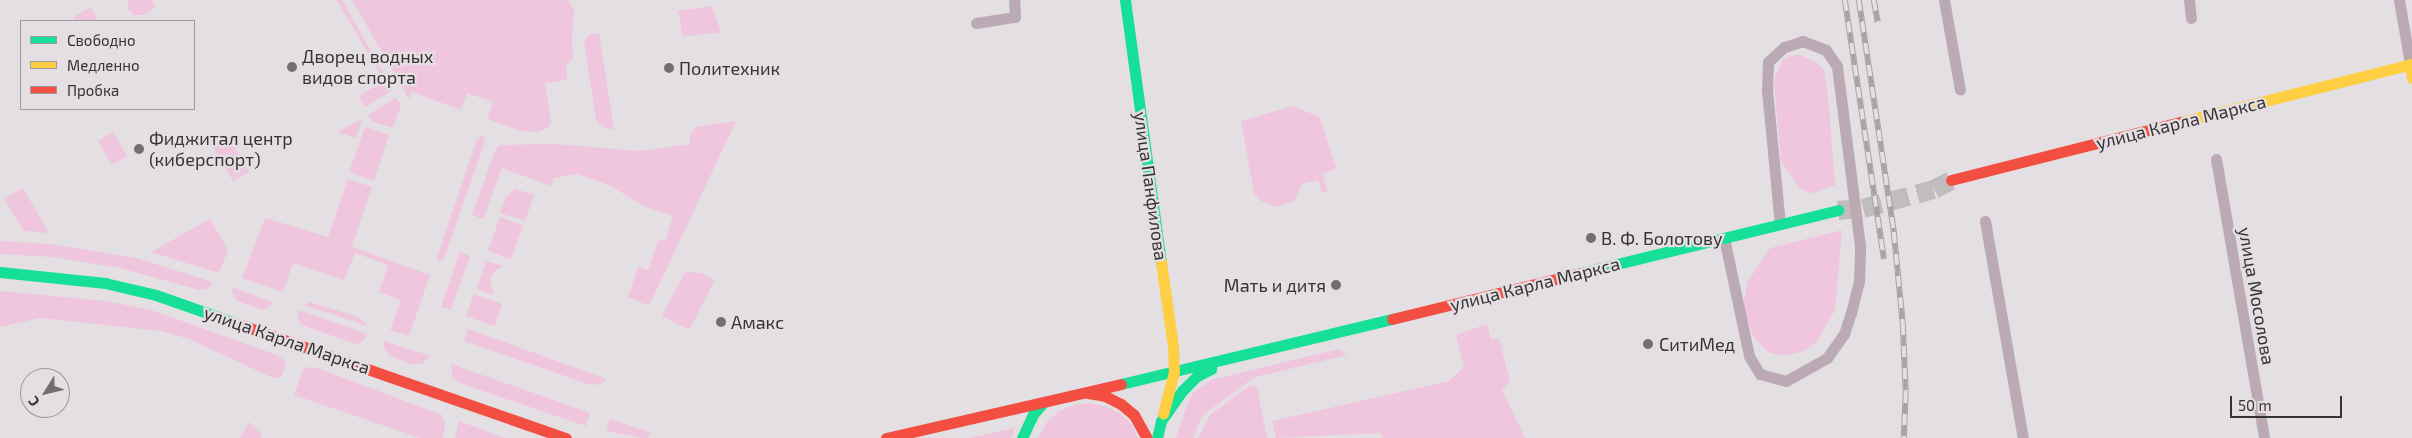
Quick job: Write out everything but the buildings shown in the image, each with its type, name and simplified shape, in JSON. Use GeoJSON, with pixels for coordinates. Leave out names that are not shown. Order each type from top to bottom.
{"type":"FeatureCollection","features":[{"type":"Feature","properties":{"kind":"main road","name":"улица Панфилова"},"geometry":{"type":"LineString","coordinates":[[1125,0],[1174,346],[1174,372],[1157,438]]}},
{"type":"Feature","properties":{"kind":"main road","name":"улица Карла Маркса"},"geometry":{"type":"LineString","coordinates":[[1951,180],[2411,64]]}},
{"type":"Feature","properties":{"kind":"main road"},"geometry":{"type":"LineString","coordinates":[[2411,64],[2412,78]]}},
{"type":"Feature","properties":{"kind":"main road","name":"улица Карла Маркса"},"geometry":{"type":"LineString","coordinates":[[1043,402],[1233,358],[1838,210]]}},
{"type":"Feature","properties":{"kind":"main road","name":"улица Карла Маркса"},"geometry":{"type":"LineString","coordinates":[[0,272],[105,283],[156,295],[566,438]]}},
{"type":"Feature","properties":{"kind":"main road","name":"улица Карла Маркса"},"geometry":{"type":"LineString","coordinates":[[1161,421],[1182,391],[1197,376],[1233,358]]}},
{"type":"Feature","properties":{"kind":"main road"},"geometry":{"type":"LineString","coordinates":[[1085,393],[1105,396],[1121,404],[1134,415],[1147,438]]}},
{"type":"Feature","properties":{"kind":"main road"},"geometry":{"type":"LineString","coordinates":[[886,438],[1043,402]]}},
{"type":"Feature","properties":{"kind":"main road"},"geometry":{"type":"LineString","coordinates":[[1022,438],[1033,414],[1043,402]]}},
{"type":"Feature","properties":{"kind":"street"},"geometry":{"type":"LineString","coordinates":[[976,23],[1015,17],[1014,0]]}},
{"type":"Feature","properties":{"kind":"street"},"geometry":{"type":"LineString","coordinates":[[1944,0],[1960,90]]}},
{"type":"Feature","properties":{"kind":"street"},"geometry":{"type":"LineString","coordinates":[[2189,0],[2192,18]]}},
{"type":"Feature","properties":{"kind":"street"},"geometry":{"type":"LineString","coordinates":[[2399,0],[2411,64]]}},
{"type":"Feature","properties":{"kind":"street"},"geometry":{"type":"LineString","coordinates":[[1724,238],[1750,356],[1760,374],[1786,381],[1827,358],[1844,334],[1851,313],[1859,281],[1860,246],[1836,66],[1826,50],[1803,41],[1784,47],[1768,62],[1767,90],[1780,224]]}},
{"type":"Feature","properties":{"kind":"street","name":"улица Мосолова"},"geometry":{"type":"LineString","coordinates":[[2216,159],[2264,438]]}},
{"type":"Feature","properties":{"kind":"street"},"geometry":{"type":"LineString","coordinates":[[1985,221],[2023,438]]}},
{"type":"Feature","properties":{"kind":"shaded area"},"geometry":{"type":"Polygon","coordinates":[[[129,0],[152,0],[156,7],[143,15],[133,15],[127,8],[129,0]]]}},
{"type":"Feature","properties":{"kind":"shaded area"},"geometry":{"type":"Polygon","coordinates":[[[337,0],[342,0],[393,90],[365,107],[359,96],[384,81],[337,0]]]}},
{"type":"Feature","properties":{"kind":"shaded area"},"geometry":{"type":"Polygon","coordinates":[[[352,0],[568,0],[574,9],[573,58],[566,67],[567,80],[545,83],[550,126],[539,132],[521,131],[487,119],[493,102],[467,93],[461,110],[412,92],[409,99],[352,0]]]}},
{"type":"Feature","properties":{"kind":"shaded area"},"geometry":{"type":"Polygon","coordinates":[[[712,6],[721,32],[682,37],[677,11],[712,6]]]}},
{"type":"Feature","properties":{"kind":"shaded area"},"geometry":{"type":"Polygon","coordinates":[[[91,7],[98,20],[74,20],[73,17],[91,7]]]}},
{"type":"Feature","properties":{"kind":"shaded area"},"geometry":{"type":"Polygon","coordinates":[[[599,33],[614,130],[602,127],[596,119],[584,42],[589,34],[599,33]]]}},
{"type":"Feature","properties":{"kind":"shaded area"},"geometry":{"type":"Polygon","coordinates":[[[1800,55],[1816,62],[1824,70],[1828,95],[1835,185],[1814,193],[1800,188],[1781,161],[1774,80],[1782,61],[1789,56],[1800,55]]]}},
{"type":"Feature","properties":{"kind":"shaded area"},"geometry":{"type":"Polygon","coordinates":[[[396,98],[401,105],[393,128],[373,122],[368,115],[396,98]]]}},
{"type":"Feature","properties":{"kind":"shaded area"},"geometry":{"type":"Polygon","coordinates":[[[1293,106],[1320,117],[1336,168],[1323,174],[1327,191],[1322,193],[1318,180],[1302,184],[1294,201],[1276,207],[1261,201],[1254,193],[1241,121],[1293,106]]]}},
{"type":"Feature","properties":{"kind":"shaded area"},"geometry":{"type":"Polygon","coordinates":[[[362,119],[356,138],[337,132],[362,119]]]}},
{"type":"Feature","properties":{"kind":"shaded area"},"geometry":{"type":"Polygon","coordinates":[[[736,121],[649,306],[628,297],[638,267],[648,270],[659,239],[665,241],[673,216],[646,207],[609,185],[577,174],[554,178],[551,186],[502,168],[483,219],[472,215],[495,151],[499,145],[556,144],[640,151],[690,144],[690,135],[696,127],[736,121]]]}},
{"type":"Feature","properties":{"kind":"shaded area"},"geometry":{"type":"Polygon","coordinates":[[[365,127],[389,135],[374,181],[349,172],[365,127]]]}},
{"type":"Feature","properties":{"kind":"shaded area"},"geometry":{"type":"Polygon","coordinates":[[[113,132],[127,156],[112,165],[98,141],[113,132]]]}},
{"type":"Feature","properties":{"kind":"shaded area"},"geometry":{"type":"Polygon","coordinates":[[[226,133],[249,172],[233,181],[210,142],[226,133]]]}},
{"type":"Feature","properties":{"kind":"shaded area"},"geometry":{"type":"Polygon","coordinates":[[[482,135],[485,141],[444,259],[438,262],[437,257],[477,139],[482,135]]]}},
{"type":"Feature","properties":{"kind":"shaded area"},"geometry":{"type":"Polygon","coordinates":[[[348,179],[372,187],[352,247],[430,275],[409,336],[390,330],[401,300],[379,292],[388,265],[355,253],[344,280],[293,263],[283,292],[242,278],[265,218],[328,237],[348,179]]]}},
{"type":"Feature","properties":{"kind":"shaded area"},"geometry":{"type":"Polygon","coordinates":[[[23,188],[49,233],[24,231],[4,199],[23,188]]]}},
{"type":"Feature","properties":{"kind":"shaded area"},"geometry":{"type":"Polygon","coordinates":[[[516,189],[534,195],[525,221],[500,213],[506,196],[516,189]]]}},
{"type":"Feature","properties":{"kind":"shaded area"},"geometry":{"type":"Polygon","coordinates":[[[500,217],[523,225],[511,259],[488,251],[500,217]]]}},
{"type":"Feature","properties":{"kind":"shaded area"},"geometry":{"type":"Polygon","coordinates":[[[210,219],[228,250],[219,273],[151,252],[210,219]]]}},
{"type":"Feature","properties":{"kind":"shaded area"},"geometry":{"type":"Polygon","coordinates":[[[1842,230],[1835,310],[1817,341],[1805,351],[1783,356],[1768,352],[1753,336],[1743,306],[1748,281],[1770,248],[1842,230]]]}},
{"type":"Feature","properties":{"kind":"shaded area"},"geometry":{"type":"Polygon","coordinates":[[[0,241],[51,244],[136,258],[213,282],[209,288],[199,290],[120,268],[53,257],[0,254],[0,241]]]}},
{"type":"Feature","properties":{"kind":"shaded area"},"geometry":{"type":"Polygon","coordinates":[[[460,252],[470,256],[451,310],[441,307],[460,252]]]}},
{"type":"Feature","properties":{"kind":"shaded area"},"geometry":{"type":"Polygon","coordinates":[[[486,261],[504,266],[493,272],[491,277],[490,283],[494,295],[477,289],[486,261]]]}},
{"type":"Feature","properties":{"kind":"shaded area"},"geometry":{"type":"Polygon","coordinates":[[[685,272],[701,273],[715,280],[689,330],[662,316],[685,272]]]}},
{"type":"Feature","properties":{"kind":"shaded area"},"geometry":{"type":"Polygon","coordinates":[[[233,287],[274,303],[263,310],[237,301],[232,292],[233,287]]]}},
{"type":"Feature","properties":{"kind":"shaded area"},"geometry":{"type":"Polygon","coordinates":[[[0,291],[106,301],[154,311],[277,355],[285,361],[286,366],[281,377],[273,378],[189,339],[161,331],[40,318],[0,327],[0,291]]]}},
{"type":"Feature","properties":{"kind":"shaded area"},"geometry":{"type":"Polygon","coordinates":[[[474,294],[502,304],[495,326],[466,316],[474,294]]]}},
{"type":"Feature","properties":{"kind":"shaded area"},"geometry":{"type":"Polygon","coordinates":[[[310,302],[359,317],[368,326],[304,305],[310,302]]]}},
{"type":"Feature","properties":{"kind":"shaded area"},"geometry":{"type":"Polygon","coordinates":[[[299,310],[367,334],[365,339],[359,344],[302,325],[298,318],[299,310]]]}},
{"type":"Feature","properties":{"kind":"shaded area"},"geometry":{"type":"Polygon","coordinates":[[[1487,324],[1491,339],[1499,338],[1510,381],[1502,390],[1525,438],[1383,438],[1381,433],[1276,438],[1272,421],[1449,381],[1464,367],[1456,335],[1487,324]]]}},
{"type":"Feature","properties":{"kind":"shaded area"},"geometry":{"type":"Polygon","coordinates":[[[468,329],[607,379],[601,384],[591,385],[464,341],[468,329]]]}},
{"type":"Feature","properties":{"kind":"shaded area"},"geometry":{"type":"Polygon","coordinates":[[[384,341],[431,356],[423,363],[413,365],[390,356],[384,348],[384,341]]]}},
{"type":"Feature","properties":{"kind":"shaded area"},"geometry":{"type":"Polygon","coordinates":[[[1339,349],[1347,355],[1253,378],[1202,416],[1193,438],[1176,438],[1193,393],[1211,380],[1339,349]]]}},
{"type":"Feature","properties":{"kind":"shaded area"},"geometry":{"type":"Polygon","coordinates":[[[451,364],[590,413],[586,426],[462,384],[452,377],[451,364]]]}},
{"type":"Feature","properties":{"kind":"shaded area"},"geometry":{"type":"Polygon","coordinates":[[[307,367],[320,369],[442,415],[445,424],[443,438],[420,438],[294,395],[303,370],[307,367]]]}},
{"type":"Feature","properties":{"kind":"shaded area"},"geometry":{"type":"Polygon","coordinates":[[[1251,385],[1257,387],[1267,438],[1198,438],[1210,415],[1251,385]]]}},
{"type":"Feature","properties":{"kind":"shaded area"},"geometry":{"type":"Polygon","coordinates":[[[1089,403],[1105,406],[1119,413],[1131,424],[1138,438],[1038,438],[1047,422],[1059,411],[1074,405],[1089,403]]]}},
{"type":"Feature","properties":{"kind":"shaded area"},"geometry":{"type":"Polygon","coordinates":[[[610,419],[650,432],[648,438],[606,431],[610,419]]]}},
{"type":"Feature","properties":{"kind":"shaded area"},"geometry":{"type":"Polygon","coordinates":[[[459,421],[505,438],[455,438],[459,421]]]}},
{"type":"Feature","properties":{"kind":"shaded area"},"geometry":{"type":"Polygon","coordinates":[[[249,422],[260,432],[261,438],[240,438],[249,422]]]}},
{"type":"Feature","properties":{"kind":"shaded area"},"geometry":{"type":"Polygon","coordinates":[[[1015,428],[1011,438],[969,438],[1015,428]]]}},
{"type":"Feature","properties":{"kind":"tunnel"},"geometry":{"type":"LineString","coordinates":[[1838,210],[1863,208],[1934,189],[1951,180]]}},
{"type":"Feature","properties":{"kind":"railway"},"geometry":{"type":"LineString","coordinates":[[1845,0],[1884,259]]}},
{"type":"Feature","properties":{"kind":"railway"},"geometry":{"type":"LineString","coordinates":[[1859,0],[1894,232],[1903,324],[1906,392],[1904,438]]}},
{"type":"Feature","properties":{"kind":"railway"},"geometry":{"type":"LineString","coordinates":[[1874,0],[1878,23]]}},
{"type":"Feature","properties":{"kind":"traffic: fast"},"geometry":{"type":"LineString","coordinates":[[1125,0],[1161,262]]}},
{"type":"Feature","properties":{"kind":"traffic: fast"},"geometry":{"type":"LineString","coordinates":[[1580,273],[1838,210]]}},
{"type":"Feature","properties":{"kind":"traffic: fast"},"geometry":{"type":"LineString","coordinates":[[0,272],[105,283],[156,295],[241,325]]}},
{"type":"Feature","properties":{"kind":"traffic: fast"},"geometry":{"type":"LineString","coordinates":[[1121,384],[1392,319]]}},
{"type":"Feature","properties":{"kind":"traffic: fast"},"geometry":{"type":"LineString","coordinates":[[1157,438],[1161,421],[1182,391],[1197,376],[1211,369]]}},
{"type":"Feature","properties":{"kind":"traffic: fast"},"geometry":{"type":"LineString","coordinates":[[1022,438],[1033,414],[1043,403]]}},
{"type":"Feature","properties":{"kind":"traffic: slow"},"geometry":{"type":"LineString","coordinates":[[2410,64],[2412,78]]}},
{"type":"Feature","properties":{"kind":"traffic: slow"},"geometry":{"type":"LineString","coordinates":[[2181,122],[2412,64]]}},
{"type":"Feature","properties":{"kind":"traffic: slow"},"geometry":{"type":"LineString","coordinates":[[1161,262],[1173,346],[1174,372],[1163,414]]}},
{"type":"Feature","properties":{"kind":"traffic: jam"},"geometry":{"type":"LineString","coordinates":[[1951,180],[2181,122]]}},
{"type":"Feature","properties":{"kind":"traffic: jam"},"geometry":{"type":"LineString","coordinates":[[1392,319],[1580,273]]}},
{"type":"Feature","properties":{"kind":"traffic: jam"},"geometry":{"type":"LineString","coordinates":[[241,325],[566,438]]}},
{"type":"Feature","properties":{"kind":"traffic: jam"},"geometry":{"type":"LineString","coordinates":[[886,438],[1121,384]]}},
{"type":"Feature","properties":{"kind":"traffic: jam"},"geometry":{"type":"LineString","coordinates":[[1088,393],[1105,396],[1121,404],[1134,415],[1147,438]]}},
{"type":"Feature","properties":{"kind":"place","name":"Дворец водных видов спорта"},"geometry":{"type":"Point","coordinates":[292,67]}},
{"type":"Feature","properties":{"kind":"place","name":"Политехник"},"geometry":{"type":"Point","coordinates":[669,68]}},
{"type":"Feature","properties":{"kind":"place","name":"Фиджитал центр (киберспорт)"},"geometry":{"type":"Point","coordinates":[139,149]}},
{"type":"Feature","properties":{"kind":"place","name":"В. Ф. Болотову"},"geometry":{"type":"Point","coordinates":[1591,238]}},
{"type":"Feature","properties":{"kind":"place","name":"Мать и дитя"},"geometry":{"type":"Point","coordinates":[1336,285]}},
{"type":"Feature","properties":{"kind":"place","name":"Амакс"},"geometry":{"type":"Point","coordinates":[721,322]}},
{"type":"Feature","properties":{"kind":"place","name":"СитиМед"},"geometry":{"type":"Point","coordinates":[1648,344]}}]}
